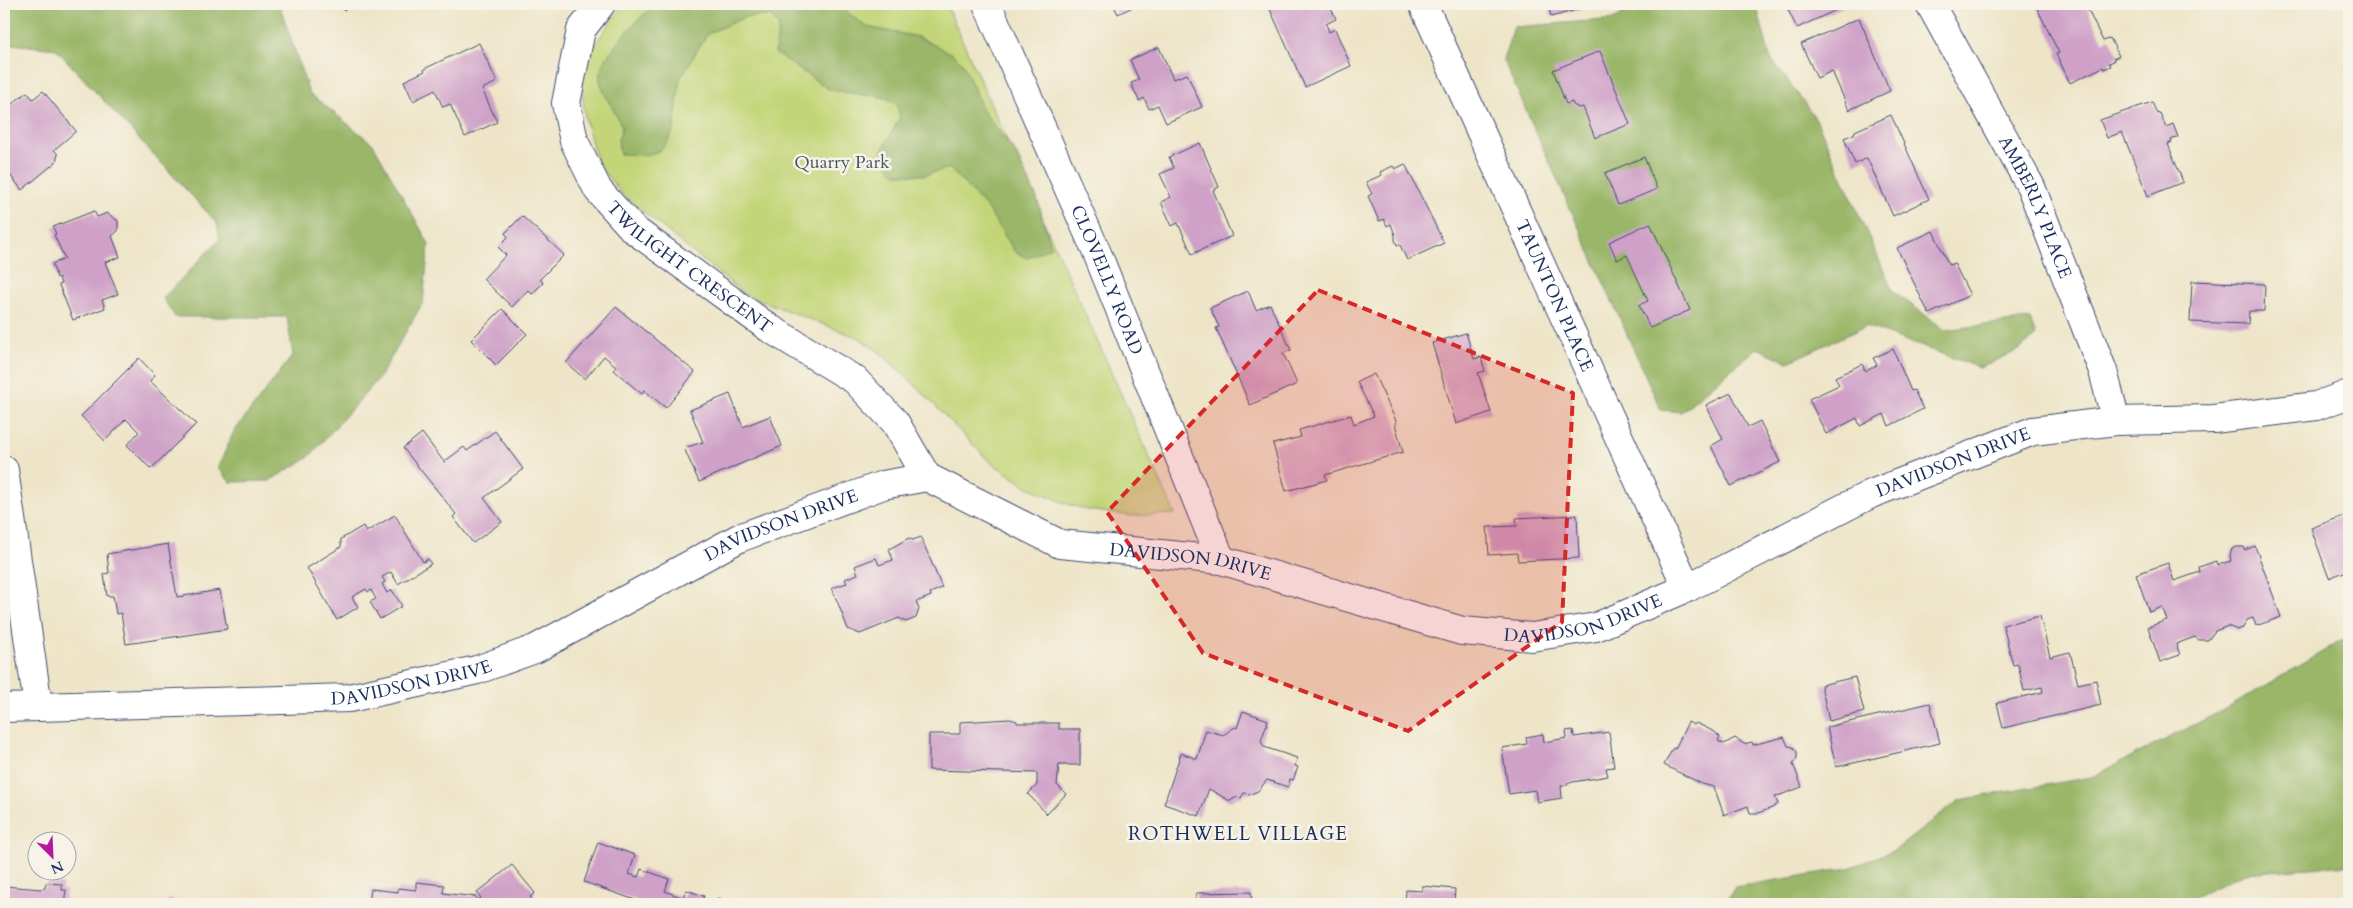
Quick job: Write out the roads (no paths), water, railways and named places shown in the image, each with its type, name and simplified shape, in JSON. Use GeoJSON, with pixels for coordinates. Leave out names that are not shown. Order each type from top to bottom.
{"type":"FeatureCollection","features":[{"type":"Feature","properties":{"kind":"street","name":"TWILIGHT CRESCENT"},"geometry":{"type":"LineString","coordinates":[[601,4],[581,30],[566,103],[574,141],[598,190],[632,229],[769,328],[855,380],[895,422],[928,477]]}},
{"type":"Feature","properties":{"kind":"street","name":"CLOVELLY ROAD"},"geometry":{"type":"LineString","coordinates":[[987,4],[1097,253],[1220,560]]}},
{"type":"Feature","properties":{"kind":"street","name":"TAUNTON PLACE"},"geometry":{"type":"LineString","coordinates":[[1423,4],[1687,588]]}},
{"type":"Feature","properties":{"kind":"street","name":"AMBERLY PLACE"},"geometry":{"type":"LineString","coordinates":[[1930,4],[2031,187],[2103,371],[2116,421]]}},
{"type":"Feature","properties":{"kind":"street","name":"DAVIDSON DRIVE"},"geometry":{"type":"LineString","coordinates":[[4,708],[349,698],[477,670],[535,649],[739,538],[883,486],[928,477],[1060,544],[1220,560],[1462,631],[1532,637],[1596,627],[1687,588],[1871,494],[2033,431],[2116,421],[2214,419],[2316,406],[2349,394]]}},
{"type":"Feature","properties":{"kind":"street"},"geometry":{"type":"LineString","coordinates":[[4,470],[38,706]]}},
{"type":"Feature","properties":{"kind":"district","name":"ROTHWELL VILLAGE"},"geometry":{"type":"Point","coordinates":[1238,833]}},
{"type":"Feature","properties":{"kind":"park label","name":"Quarry Park"},"geometry":{"type":"Point","coordinates":[842,162]}}]}
